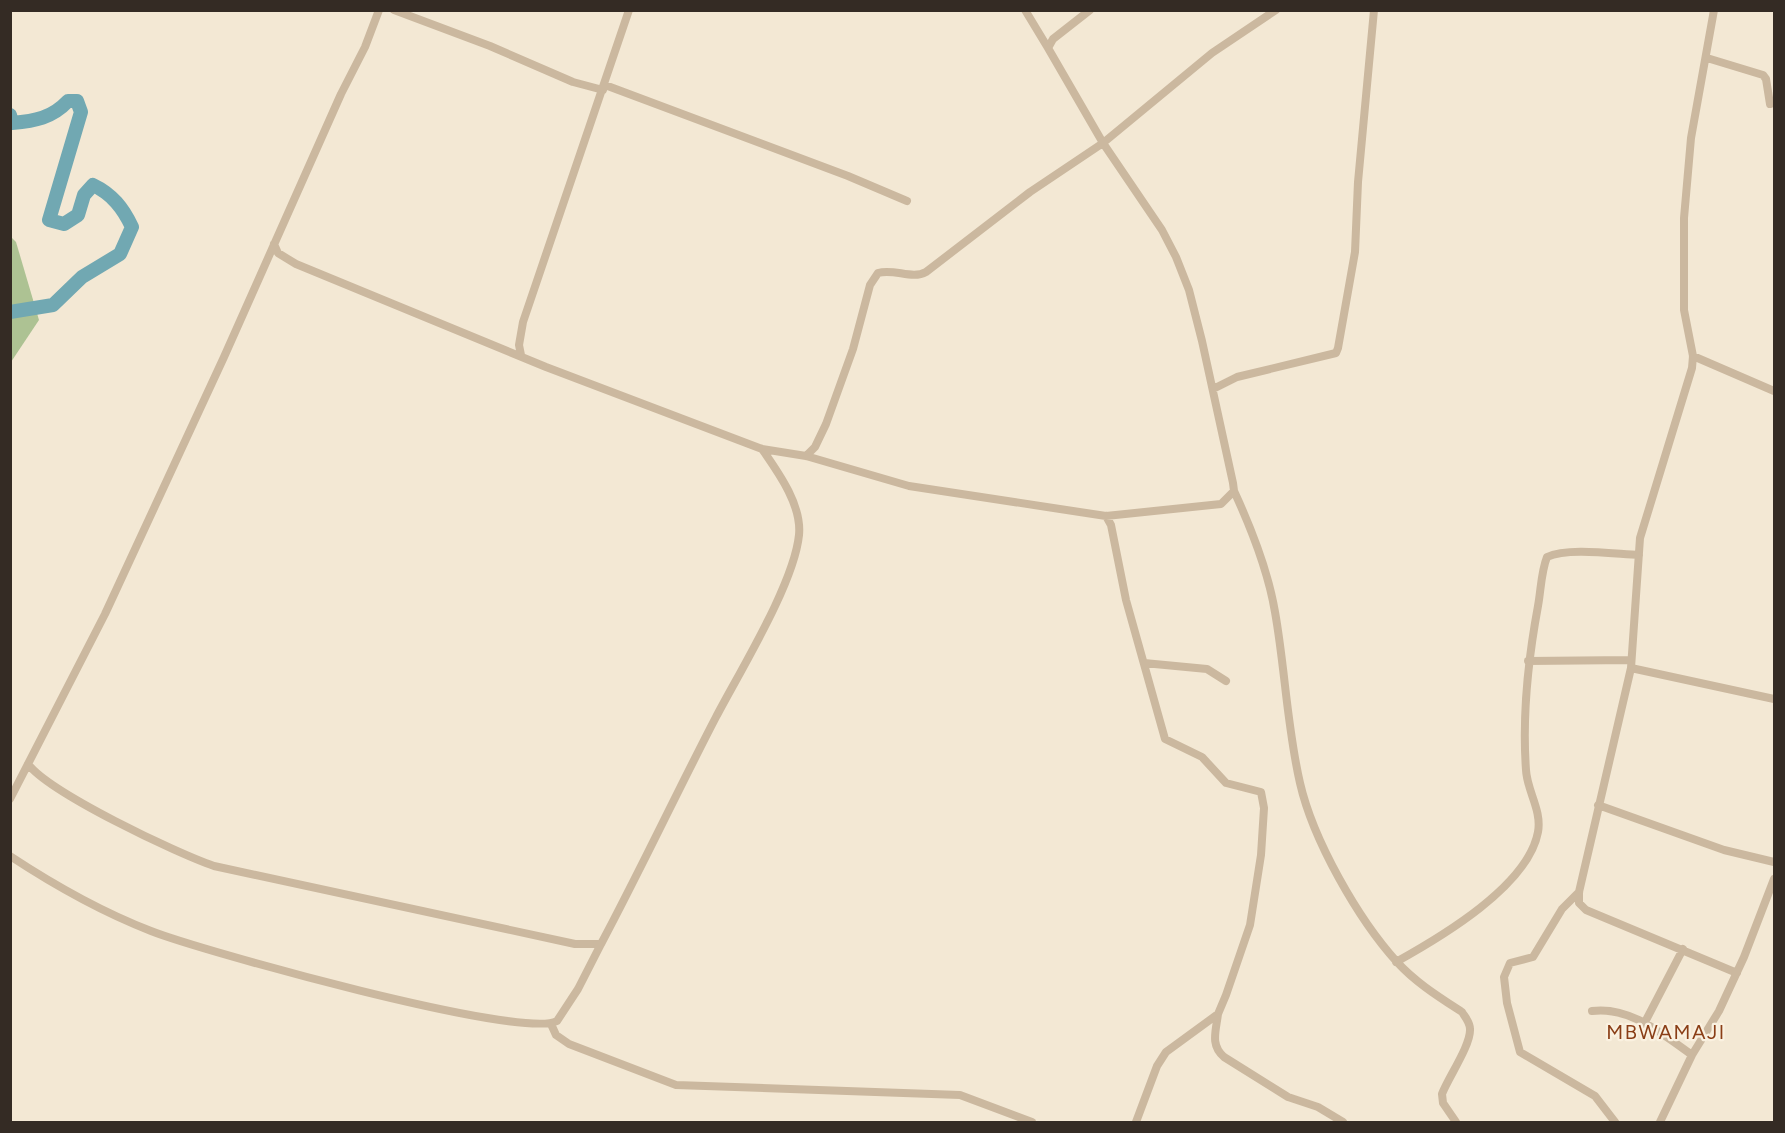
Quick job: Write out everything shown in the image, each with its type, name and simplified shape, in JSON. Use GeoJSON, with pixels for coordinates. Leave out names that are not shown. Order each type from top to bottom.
{"type":"FeatureCollection","features":[{"type":"Feature","properties":{"kind":"street"},"geometry":{"type":"LineString","coordinates":[[10,799],[105,614],[340,94],[365,47],[379,10]]}},
{"type":"Feature","properties":{"kind":"street"},"geometry":{"type":"LineString","coordinates":[[394,10],[511,55],[573,82],[604,87],[848,176],[907,201]]}},
{"type":"Feature","properties":{"kind":"street"},"geometry":{"type":"LineString","coordinates":[[521,355],[519,345],[524,322],[629,10]]}},
{"type":"Feature","properties":{"kind":"street"},"geometry":{"type":"LineString","coordinates":[[1024,10],[1103,143],[1162,230],[1189,290],[1234,491],[1260,554],[1275,612],[1300,784],[1312,819],[1342,886],[1396,962],[1462,1012],[1468,1021],[1470,1030],[1468,1040],[1442,1094],[1443,1103],[1456,1122]]}},
{"type":"Feature","properties":{"kind":"street"},"geometry":{"type":"LineString","coordinates":[[1048,48],[1053,39],[1090,10]]}},
{"type":"Feature","properties":{"kind":"street"},"geometry":{"type":"LineString","coordinates":[[806,456],[815,447],[826,424],[853,349],[870,285],[878,273],[893,271],[917,276],[926,272],[1038,187],[1103,143],[1212,53],[1276,10]]}},
{"type":"Feature","properties":{"kind":"street"},"geometry":{"type":"LineString","coordinates":[[1213,389],[1237,377],[1336,353],[1356,248],[1358,182],[1374,10]]}},
{"type":"Feature","properties":{"kind":"street"},"geometry":{"type":"LineString","coordinates":[[1714,10],[1691,138],[1684,218],[1684,310],[1693,356],[1692,368],[1640,538],[1631,664],[1579,892],[1579,903],[1586,910],[1737,974]]}},
{"type":"Feature","properties":{"kind":"street"},"geometry":{"type":"LineString","coordinates":[[1707,58],[1763,75],[1767,79],[1770,104]]}},
{"type":"Feature","properties":{"kind":"street"},"geometry":{"type":"LineString","coordinates":[[274,244],[278,253],[296,264],[762,449],[806,456],[909,486],[1107,516],[1221,504],[1234,491]]}},
{"type":"Feature","properties":{"kind":"street"},"geometry":{"type":"LineString","coordinates":[[1693,356],[1774,391]]}},
{"type":"Feature","properties":{"kind":"street"},"geometry":{"type":"LineString","coordinates":[[10,856],[71,892],[150,931],[193,946],[430,1007],[528,1024],[551,1024],[561,1016],[601,945],[770,612],[796,552],[800,533],[796,513],[778,472],[762,449]]}},
{"type":"Feature","properties":{"kind":"street"},"geometry":{"type":"LineString","coordinates":[[1107,516],[1111,525],[1126,600],[1165,740],[1202,757],[1226,783],[1262,792],[1261,855],[1250,925],[1218,1014],[1215,1049],[1224,1058],[1288,1097],[1318,1107],[1343,1122]]}},
{"type":"Feature","properties":{"kind":"street"},"geometry":{"type":"LineString","coordinates":[[1396,962],[1436,940],[1497,894],[1516,874],[1535,841],[1538,831],[1538,815],[1526,769],[1528,661],[1547,557],[1554,554],[1578,553],[1639,555]]}},
{"type":"Feature","properties":{"kind":"street"},"geometry":{"type":"LineString","coordinates":[[1528,661],[1631,664],[1774,699]]}},
{"type":"Feature","properties":{"kind":"street"},"geometry":{"type":"LineString","coordinates":[[1144,663],[1207,669],[1226,681]]}},
{"type":"Feature","properties":{"kind":"street"},"geometry":{"type":"LineString","coordinates":[[28,764],[40,777],[62,791],[191,858],[214,866],[575,944],[601,945]]}},
{"type":"Feature","properties":{"kind":"street"},"geometry":{"type":"LineString","coordinates":[[1598,805],[1702,843],[1774,862]]}},
{"type":"Feature","properties":{"kind":"street"},"geometry":{"type":"LineString","coordinates":[[1660,1122],[1692,1055],[1705,1038],[1737,974],[1774,879]]}},
{"type":"Feature","properties":{"kind":"street"},"geometry":{"type":"LineString","coordinates":[[1579,892],[1562,909],[1533,957],[1510,963],[1504,977],[1507,1003],[1520,1052],[1595,1096],[1615,1122]]}},
{"type":"Feature","properties":{"kind":"street"},"geometry":{"type":"LineString","coordinates":[[1644,1024],[1683,950]]}},
{"type":"Feature","properties":{"kind":"street"},"geometry":{"type":"LineString","coordinates":[[1592,1011],[1616,1010],[1644,1024],[1692,1055]]}},
{"type":"Feature","properties":{"kind":"street"},"geometry":{"type":"LineString","coordinates":[[1136,1122],[1157,1066],[1166,1052],[1218,1014]]}},
{"type":"Feature","properties":{"kind":"street"},"geometry":{"type":"LineString","coordinates":[[551,1024],[556,1035],[569,1044],[676,1085],[960,1095],[1032,1122]]}},
{"type":"Feature","properties":{"kind":"green space"},"geometry":{"type":"Polygon","coordinates":[[[11,237],[16,242],[39,320],[11,362],[11,237]]]}},
{"type":"Feature","properties":{"kind":"waterway"},"geometry":{"type":"LineString","coordinates":[[10,115],[12,123],[36,120],[56,111],[68,101],[77,101],[81,112],[49,220],[64,224],[78,215],[84,195],[93,185],[116,202],[132,227],[120,254],[82,277],[53,305],[10,312]]}},
{"type":"Feature","properties":{"kind":"district","name":"MBWAMAJI"},"geometry":{"type":"Point","coordinates":[1666,1032]}}]}
